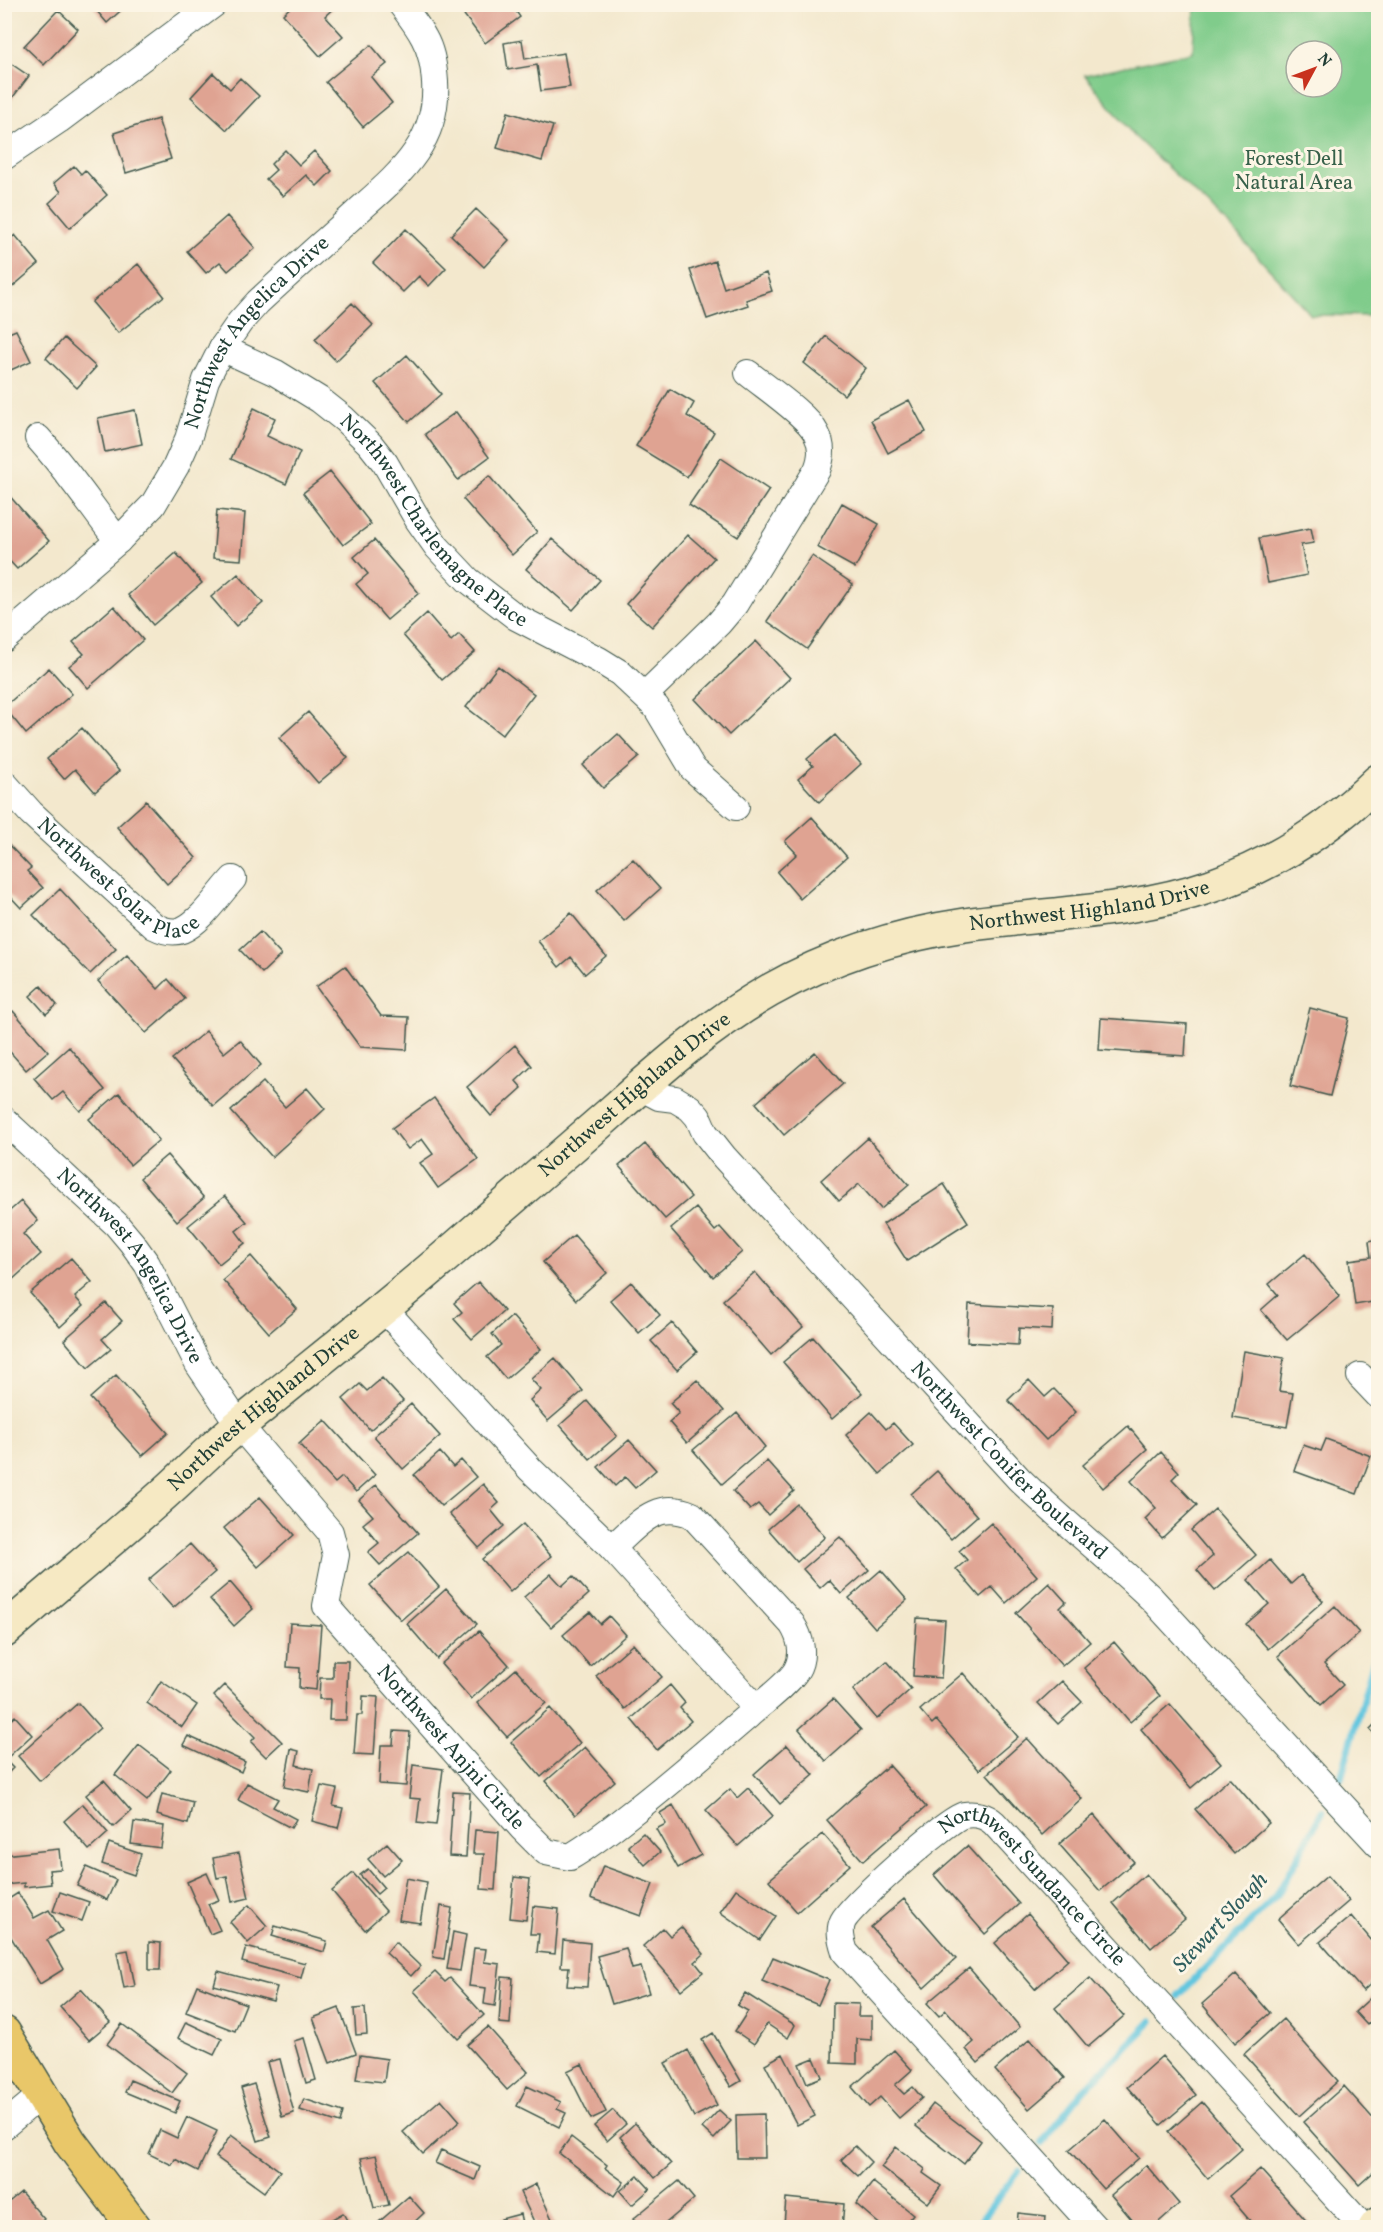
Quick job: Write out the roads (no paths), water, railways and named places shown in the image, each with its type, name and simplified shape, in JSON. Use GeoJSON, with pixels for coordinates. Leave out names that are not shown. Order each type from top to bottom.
{"type":"FeatureCollection","features":[{"type":"Feature","properties":{"kind":"main road","name":"Northwest Highland Drive"},"geometry":{"type":"LineString","coordinates":[[4,1631],[158,1500],[239,1425],[383,1308],[682,1050],[736,1012],[772,990],[848,955],[900,938],[963,925],[1122,906],[1169,898],[1212,886],[1264,863],[1312,835],[1354,804],[1378,780]]}},
{"type":"Feature","properties":{"kind":"main road"},"geometry":{"type":"LineString","coordinates":[[4,2033],[70,2142],[135,2228]]}},
{"type":"Feature","properties":{"kind":"main road"},"geometry":{"type":"LineString","coordinates":[[1375,2228],[1378,2224]]}},
{"type":"Feature","properties":{"kind":"street"},"geometry":{"type":"LineString","coordinates":[[4,157],[59,120],[214,4]]}},
{"type":"Feature","properties":{"kind":"street","name":"Northwest Angelica Drive"},"geometry":{"type":"LineString","coordinates":[[4,639],[118,541],[153,505],[176,466],[188,439],[206,380],[222,348],[240,322],[258,302],[415,156],[428,132],[433,115],[434,63],[425,39],[401,4]]}},
{"type":"Feature","properties":{"kind":"street","name":"Northwest Charlemagne Place"},"geometry":{"type":"LineString","coordinates":[[222,348],[276,373],[320,400],[344,419],[370,444],[385,463],[418,520],[437,547],[468,580],[516,617],[599,660],[645,695],[656,707],[693,769],[736,807]]}},
{"type":"Feature","properties":{"kind":"street"},"geometry":{"type":"LineString","coordinates":[[645,695],[719,623],[735,604],[817,470],[821,459],[821,448],[816,432],[805,419],[748,373]]}},
{"type":"Feature","properties":{"kind":"street"},"geometry":{"type":"LineString","coordinates":[[38,438],[62,464],[118,541]]}},
{"type":"Feature","properties":{"kind":"street","name":"Northwest Solar Place"},"geometry":{"type":"LineString","coordinates":[[4,783],[31,813],[154,926],[163,930],[181,930],[190,924],[233,879]]}},
{"type":"Feature","properties":{"kind":"street","name":"Northwest Conifer Boulevard"},"geometry":{"type":"LineString","coordinates":[[640,1087],[658,1097],[675,1099],[690,1108],[698,1117],[705,1133],[1019,1479],[1054,1514],[1121,1569],[1151,1598],[1378,1844]]}},
{"type":"Feature","properties":{"kind":"street","name":"Northwest Angelica Drive"},"geometry":{"type":"LineString","coordinates":[[4,1120],[116,1224],[132,1243],[147,1264],[198,1364],[239,1425]]}},
{"type":"Feature","properties":{"kind":"street"},"geometry":{"type":"LineString","coordinates":[[383,1308],[531,1470],[612,1548],[756,1708]]}},
{"type":"Feature","properties":{"kind":"street"},"geometry":{"type":"LineString","coordinates":[[1360,1376],[1378,1395]]}},
{"type":"Feature","properties":{"kind":"street","name":"Northwest Anjni Circle"},"geometry":{"type":"LineString","coordinates":[[239,1425],[330,1532],[336,1555],[326,1606],[521,1827],[546,1852],[570,1857],[587,1848],[668,1785],[795,1673],[800,1663],[801,1651],[798,1634],[785,1615],[692,1515],[665,1509],[649,1514],[612,1548]]}},
{"type":"Feature","properties":{"kind":"street","name":"Northwest Sundance Circle"},"geometry":{"type":"LineString","coordinates":[[1095,2228],[845,1952],[840,1938],[842,1923],[850,1910],[954,1819],[964,1815],[979,1815],[989,1819],[1011,1840],[1364,2228]]}},
{"type":"Feature","properties":{"kind":"street"},"geometry":{"type":"LineString","coordinates":[[4,2126],[41,2095]]}},
{"type":"Feature","properties":{"kind":"waterway","name":"Stewart Slough"},"geometry":{"type":"LineString","coordinates":[[1341,1778],[1378,1646]]}},
{"type":"Feature","properties":{"kind":"waterway","name":"Stewart Slough"},"geometry":{"type":"LineString","coordinates":[[1178,1996],[1277,1895],[1323,1811]]}},
{"type":"Feature","properties":{"kind":"waterway","name":"Stewart Slough"},"geometry":{"type":"LineString","coordinates":[[1042,2143],[1081,2093],[1152,2021]]}},
{"type":"Feature","properties":{"kind":"waterway","name":"Stewart Slough"},"geometry":{"type":"LineString","coordinates":[[975,2228],[1019,2171]]}},
{"type":"Feature","properties":{"kind":"park label","name":"Forest Dell Natural Area"},"geometry":{"type":"Point","coordinates":[1294,171]}}]}
